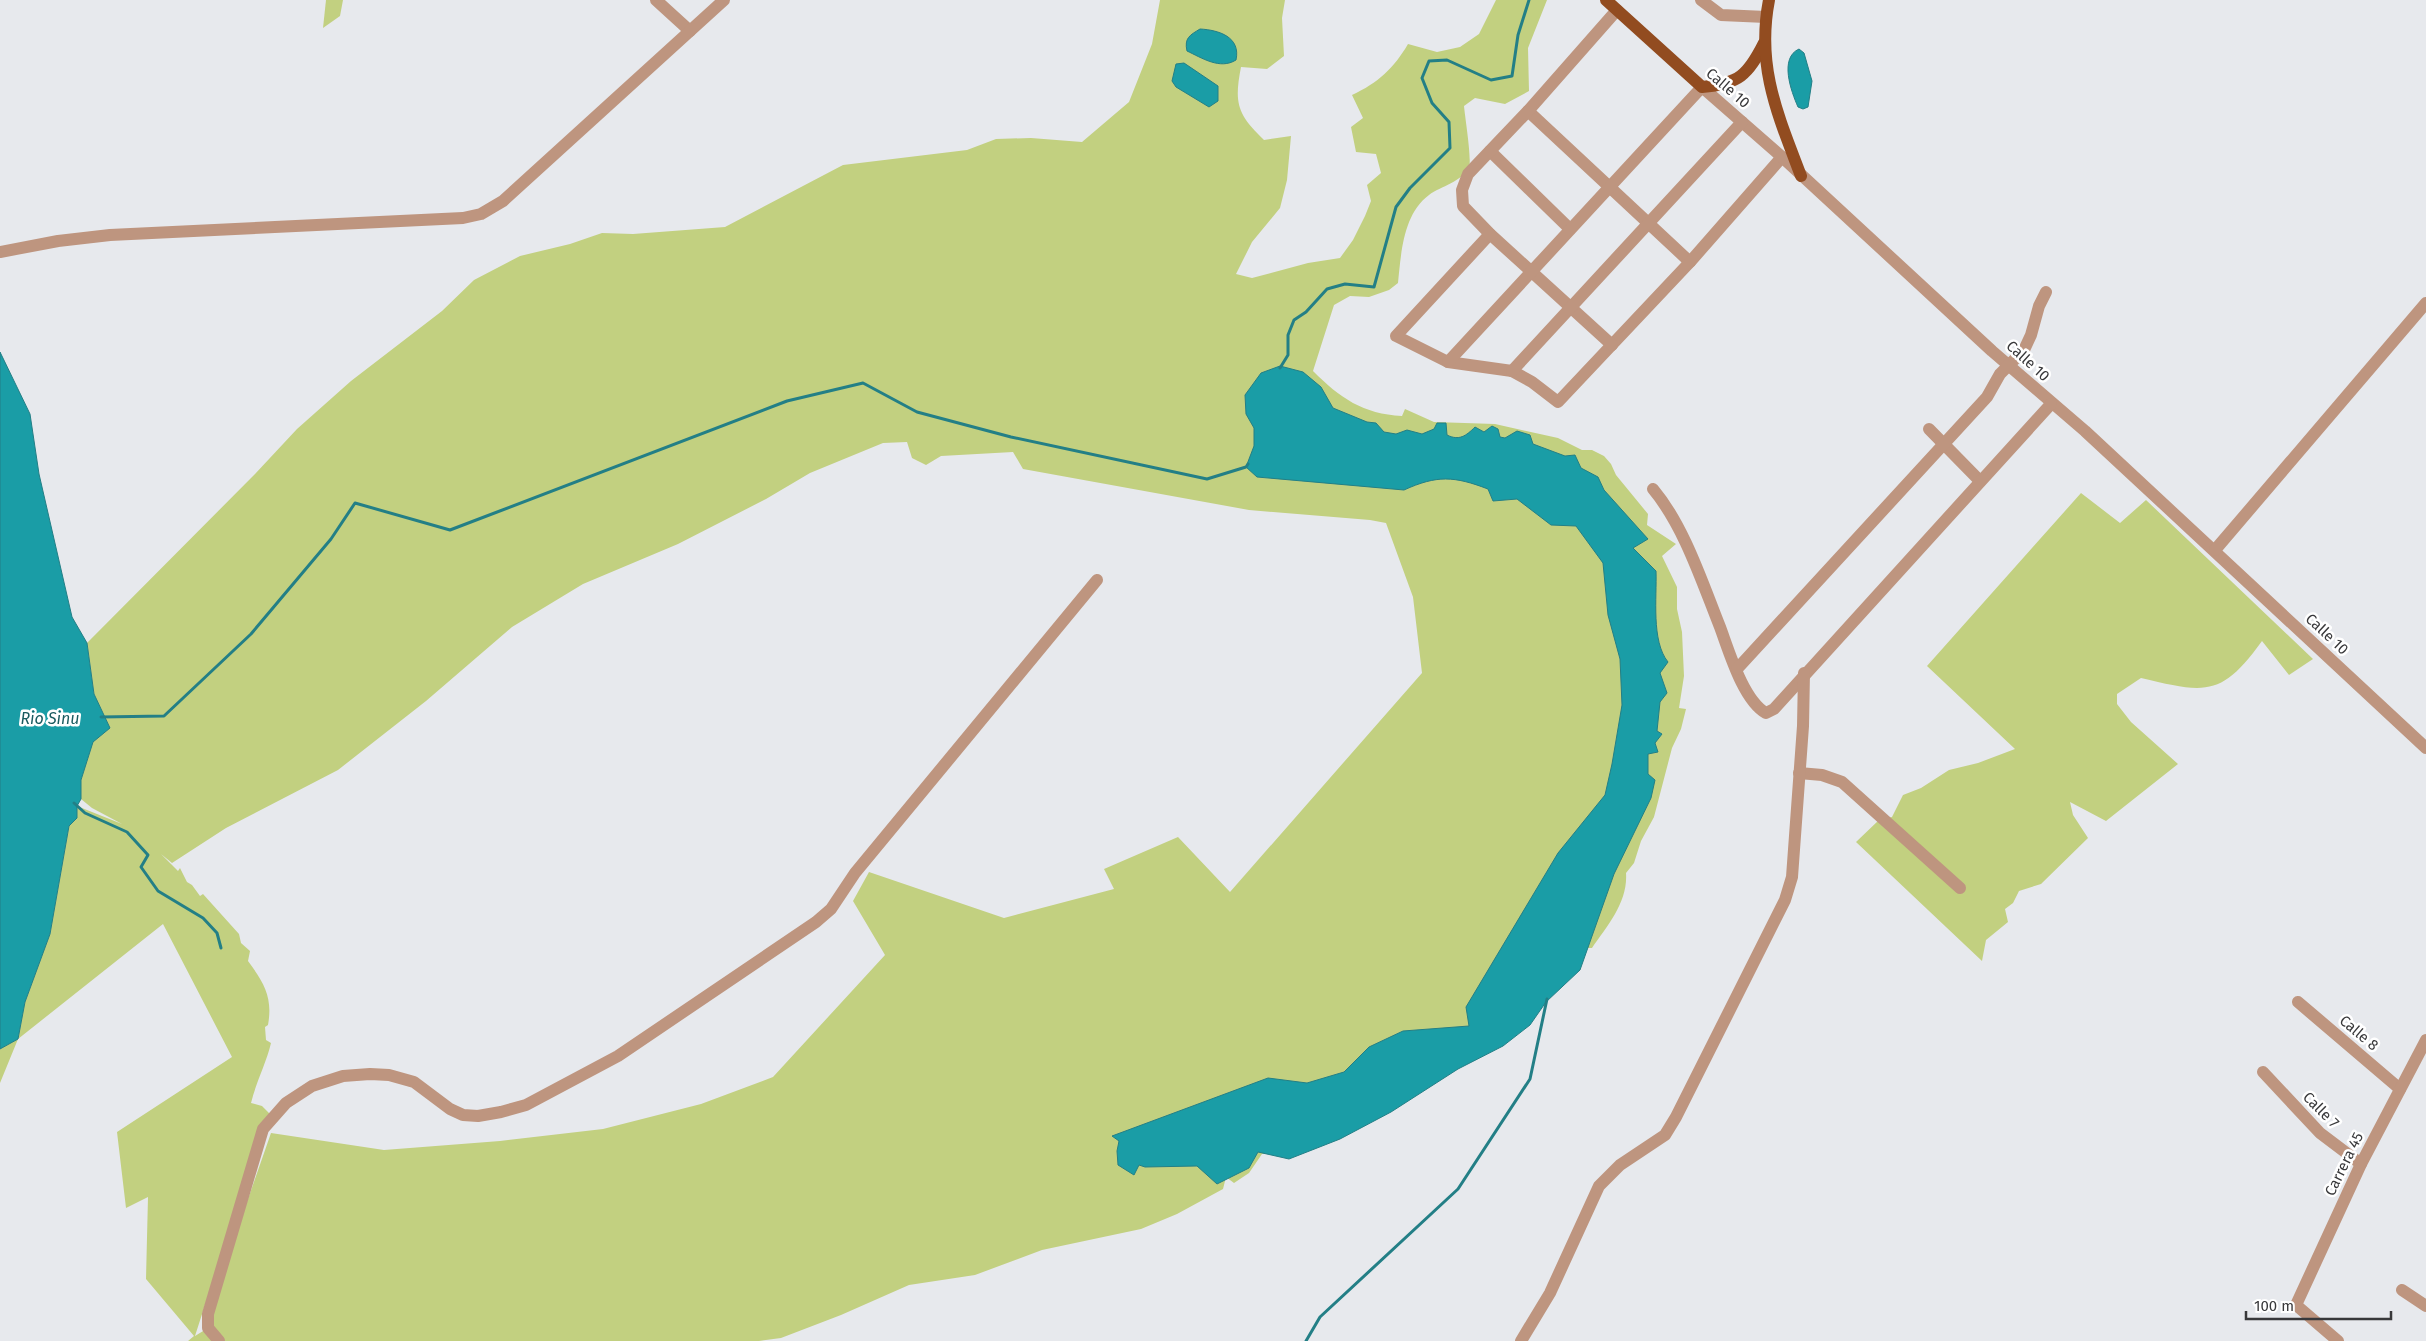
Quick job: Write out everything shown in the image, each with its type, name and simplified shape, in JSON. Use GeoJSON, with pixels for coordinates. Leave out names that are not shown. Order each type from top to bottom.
{"type":"FeatureCollection","features":[{"type":"Feature","properties":{"kind":"main road","name":"Calle 10"},"geometry":{"type":"LineString","coordinates":[[1606,0],[1702,87]]}},
{"type":"Feature","properties":{"kind":"main road"},"geometry":{"type":"LineString","coordinates":[[1769,0],[1764,43],[1768,82],[1802,176]]}},
{"type":"Feature","properties":{"kind":"main road"},"geometry":{"type":"LineString","coordinates":[[1702,87],[1733,82],[1744,75],[1764,43]]}},
{"type":"Feature","properties":{"kind":"street"},"geometry":{"type":"LineString","coordinates":[[656,0],[690,31]]}},
{"type":"Feature","properties":{"kind":"street"},"geometry":{"type":"LineString","coordinates":[[0,252],[58,241],[110,235],[463,218],[481,214],[503,201],[724,0]]}},
{"type":"Feature","properties":{"kind":"street"},"geometry":{"type":"LineString","coordinates":[[1701,0],[1721,15],[1766,17]]}},
{"type":"Feature","properties":{"kind":"street"},"geometry":{"type":"LineString","coordinates":[[1612,345],[1490,234],[1464,206],[1462,190],[1468,174],[1528,111],[1617,10]]}},
{"type":"Feature","properties":{"kind":"street"},"geometry":{"type":"LineString","coordinates":[[1448,362],[1702,87]]}},
{"type":"Feature","properties":{"kind":"street","name":"Calle 10"},"geometry":{"type":"LineString","coordinates":[[1702,87],[1782,157],[2051,404],[2085,431],[2426,748]]}},
{"type":"Feature","properties":{"kind":"street"},"geometry":{"type":"LineString","coordinates":[[1528,111],[1690,262]]}},
{"type":"Feature","properties":{"kind":"street"},"geometry":{"type":"LineString","coordinates":[[1512,371],[1742,122]]}},
{"type":"Feature","properties":{"kind":"street"},"geometry":{"type":"LineString","coordinates":[[1490,151],[1570,229]]}},
{"type":"Feature","properties":{"kind":"street"},"geometry":{"type":"LineString","coordinates":[[1490,234],[1396,336],[1448,362],[1512,371],[1532,382],[1558,402],[1690,262],[1782,157]]}},
{"type":"Feature","properties":{"kind":"street"},"geometry":{"type":"LineString","coordinates":[[1737,669],[1987,397],[2000,374],[2024,350],[2031,335],[2039,306],[2046,292]]}},
{"type":"Feature","properties":{"kind":"street"},"geometry":{"type":"LineString","coordinates":[[2215,550],[2426,303]]}},
{"type":"Feature","properties":{"kind":"street"},"geometry":{"type":"LineString","coordinates":[[1653,489],[1675,523],[1744,686],[1759,709],[1766,713],[1774,709],[1804,673],[2051,404]]}},
{"type":"Feature","properties":{"kind":"street"},"geometry":{"type":"LineString","coordinates":[[1928,429],[1980,481]]}},
{"type":"Feature","properties":{"kind":"street"},"geometry":{"type":"LineString","coordinates":[[219,1341],[208,1328],[208,1314],[263,1129],[286,1102],[312,1086],[342,1076],[389,1075],[414,1082],[450,1109],[463,1115],[478,1116],[526,1105],[618,1056],[816,922],[831,909],[855,873],[1098,580]]}},
{"type":"Feature","properties":{"kind":"street"},"geometry":{"type":"LineString","coordinates":[[1521,1341],[1550,1293],[1599,1186],[1620,1165],[1665,1135],[1676,1117],[1785,900],[1792,877],[1804,673]]}},
{"type":"Feature","properties":{"kind":"street"},"geometry":{"type":"LineString","coordinates":[[1799,772],[1822,775],[1842,782],[1960,888]]}},
{"type":"Feature","properties":{"kind":"street","name":"Calle 8"},"geometry":{"type":"LineString","coordinates":[[2298,1002],[2400,1089]]}},
{"type":"Feature","properties":{"kind":"street","name":"Carrera 45"},"geometry":{"type":"LineString","coordinates":[[2338,1341],[2296,1304],[2361,1164],[2426,1040]]}},
{"type":"Feature","properties":{"kind":"street","name":"Calle 7"},"geometry":{"type":"LineString","coordinates":[[2263,1072],[2320,1133],[2361,1164]]}},
{"type":"Feature","properties":{"kind":"street"},"geometry":{"type":"LineString","coordinates":[[2402,1290],[2426,1306]]}},
{"type":"Feature","properties":{"kind":"green space"},"geometry":{"type":"Polygon","coordinates":[[[326,0],[343,0],[340,16],[323,28],[326,0]]]}},
{"type":"Feature","properties":{"kind":"green space"},"geometry":{"type":"Polygon","coordinates":[[[1160,0],[1285,0],[1282,18],[1284,56],[1267,69],[1241,67],[1238,99],[1243,115],[1248,123],[1264,140],[1291,136],[1287,180],[1280,208],[1252,242],[1236,274],[1252,278],[1308,263],[1340,258],[1353,240],[1371,201],[1367,185],[1381,173],[1376,154],[1356,152],[1351,127],[1363,118],[1352,95],[1385,74],[1408,44],[1437,52],[1460,47],[1479,34],[1496,0],[1547,0],[1528,48],[1529,91],[1505,104],[1475,98],[1464,106],[1469,148],[1469,167],[1456,180],[1429,195],[1420,203],[1405,235],[1398,283],[1389,290],[1369,297],[1350,296],[1334,305],[1313,371],[1343,397],[1375,412],[1402,416],[1405,409],[1434,422],[1495,424],[1558,438],[1582,450],[1592,450],[1604,456],[1611,464],[1616,475],[1648,514],[1647,525],[1676,544],[1662,556],[1677,587],[1677,609],[1682,632],[1684,676],[1679,708],[1686,709],[1681,729],[1672,748],[1654,817],[1641,841],[1634,863],[1626,873],[1624,894],[1616,913],[1592,948],[1572,948],[1502,1020],[1281,1153],[1262,1154],[1249,1173],[1234,1183],[1226,1177],[1223,1189],[1177,1214],[1141,1229],[1042,1250],[975,1275],[909,1285],[841,1315],[781,1338],[759,1341],[188,1341],[194,1336],[146,1279],[148,1197],[126,1208],[117,1132],[232,1057],[163,924],[18,1039],[25,1002],[50,934],[69,826],[77,818],[77,806],[122,824],[92,808],[81,799],[81,780],[93,741],[109,728],[94,694],[87,643],[255,474],[297,429],[351,381],[442,311],[474,280],[520,256],[570,244],[602,233],[633,234],[725,227],[843,165],[967,150],[996,139],[1031,138],[1082,142],[1129,102],[1152,44],[1160,0]],[[907,442],[883,443],[810,473],[766,499],[678,544],[583,584],[512,627],[426,701],[338,770],[226,828],[172,863],[161,854],[178,871],[180,868],[187,882],[192,885],[200,896],[203,894],[239,934],[241,943],[250,951],[248,961],[263,984],[269,1006],[268,1025],[265,1027],[266,1040],[271,1043],[251,1103],[262,1106],[272,1116],[262,1127],[195,1336],[208,1328],[225,1265],[271,1133],[384,1150],[500,1141],[603,1129],[701,1104],[773,1077],[885,955],[853,901],[869,872],[1004,918],[1114,889],[1104,869],[1178,837],[1230,892],[1422,673],[1413,597],[1386,523],[1249,510],[1023,469],[1013,452],[941,456],[926,465],[912,458],[907,442]]]}},
{"type":"Feature","properties":{"kind":"green space"},"geometry":{"type":"Polygon","coordinates":[[[2081,493],[2120,523],[2146,500],[2313,659],[2289,675],[2262,641],[2248,660],[2223,682],[2197,688],[2181,687],[2141,678],[2117,694],[2117,704],[2131,722],[2178,764],[2106,821],[2070,802],[2073,815],[2088,838],[2041,884],[2019,891],[2013,903],[2005,909],[2008,922],[1986,940],[1982,961],[1856,842],[1879,820],[1892,817],[1903,795],[1921,788],[1949,770],[1978,763],[2015,749],[1927,666],[2081,493]]]}},
{"type":"Feature","properties":{"kind":"green space"},"geometry":{"type":"Polygon","coordinates":[[[18,1039],[0,1083],[0,1049],[18,1039]]]}},
{"type":"Feature","properties":{"kind":"water"},"geometry":{"type":"Polygon","coordinates":[[[1200,29],[1221,33],[1232,40],[1237,52],[1236,60],[1224,64],[1211,62],[1187,51],[1187,40],[1200,29]]]}},
{"type":"Feature","properties":{"kind":"water"},"geometry":{"type":"Polygon","coordinates":[[[1799,49],[1804,53],[1812,81],[1808,107],[1803,109],[1798,107],[1788,75],[1789,60],[1793,53],[1799,49]]]}},
{"type":"Feature","properties":{"kind":"water"},"geometry":{"type":"Polygon","coordinates":[[[1184,63],[1218,86],[1218,101],[1209,107],[1176,87],[1172,81],[1176,64],[1184,63]]]}},
{"type":"Feature","properties":{"kind":"water","name":"Rio Sinu"},"geometry":{"type":"Polygon","coordinates":[[[0,352],[30,414],[39,474],[72,617],[87,643],[94,694],[110,728],[93,742],[81,780],[81,799],[77,806],[77,818],[69,826],[50,934],[25,1002],[18,1039],[0,1049],[0,352]]]}},
{"type":"Feature","properties":{"kind":"water"},"geometry":{"type":"Polygon","coordinates":[[[1280,366],[1303,372],[1321,387],[1333,408],[1367,422],[1376,423],[1384,432],[1396,434],[1407,430],[1422,434],[1434,429],[1437,423],[1446,423],[1447,435],[1455,438],[1465,435],[1475,427],[1484,432],[1492,426],[1498,429],[1500,437],[1505,438],[1517,431],[1530,435],[1533,444],[1565,456],[1575,455],[1581,468],[1598,477],[1604,490],[1648,539],[1633,548],[1656,571],[1657,631],[1659,643],[1668,662],[1660,673],[1667,693],[1660,702],[1657,731],[1662,734],[1655,743],[1658,752],[1648,754],[1648,774],[1655,780],[1651,798],[1614,874],[1580,970],[1546,1002],[1530,1025],[1503,1046],[1458,1069],[1391,1112],[1340,1139],[1289,1159],[1258,1152],[1249,1168],[1217,1184],[1197,1166],[1145,1167],[1139,1165],[1134,1175],[1118,1165],[1117,1151],[1119,1141],[1112,1136],[1268,1078],[1307,1083],[1344,1072],[1369,1047],[1403,1031],[1469,1026],[1466,1007],[1558,853],[1605,795],[1612,764],[1622,705],[1620,659],[1608,615],[1603,563],[1576,526],[1551,525],[1517,499],[1493,501],[1488,489],[1455,480],[1436,480],[1404,490],[1257,477],[1246,467],[1254,446],[1254,428],[1246,414],[1245,395],[1261,373],[1280,366]]]}},
{"type":"Feature","properties":{"kind":"waterway"},"geometry":{"type":"LineString","coordinates":[[1280,368],[1288,355],[1288,335],[1294,320],[1306,312],[1327,289],[1345,284],[1374,287],[1396,207],[1410,188],[1450,148],[1449,122],[1432,103],[1422,78],[1429,61],[1447,60],[1491,80],[1512,76],[1518,35],[1529,0]]}},
{"type":"Feature","properties":{"kind":"waterway"},"geometry":{"type":"LineString","coordinates":[[101,717],[164,716],[251,634],[331,539],[355,503],[450,530],[787,401],[863,383],[917,412],[1011,437],[1207,479],[1246,467],[1248,464]]}},
{"type":"Feature","properties":{"kind":"waterway"},"geometry":{"type":"LineString","coordinates":[[74,803],[85,813],[127,832],[148,855],[141,867],[158,891],[203,918],[217,933],[221,948]]}},
{"type":"Feature","properties":{"kind":"waterway"},"geometry":{"type":"LineString","coordinates":[[1306,1341],[1320,1317],[1458,1189],[1530,1079],[1547,999]]}}]}
